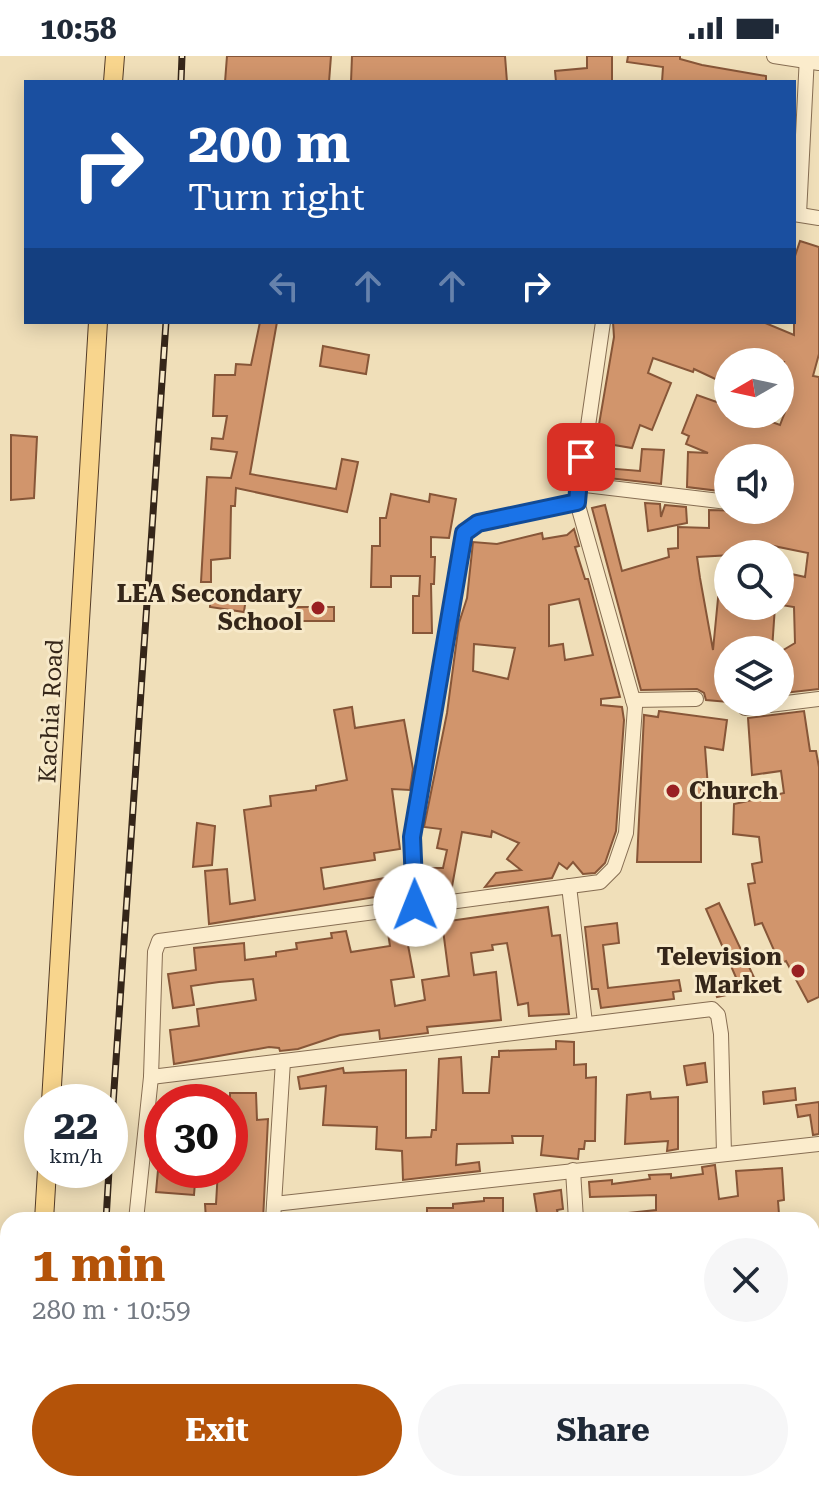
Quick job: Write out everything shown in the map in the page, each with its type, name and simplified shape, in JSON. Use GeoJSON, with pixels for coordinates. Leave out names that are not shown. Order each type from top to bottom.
{"type":"FeatureCollection","features":[{"type":"Feature","properties":{"kind":"main road"},"geometry":{"type":"LineString","coordinates":[[113,80],[115,56]]}},
{"type":"Feature","properties":{"kind":"main road","name":"Kachia Road"},"geometry":{"type":"LineString","coordinates":[[52,1084],[98,324]]}},
{"type":"Feature","properties":{"kind":"main road"},"geometry":{"type":"LineString","coordinates":[[44,1212],[46,1188]]}},
{"type":"Feature","properties":{"kind":"street"},"geometry":{"type":"LineString","coordinates":[[774,56],[811,60],[796,214],[819,218]]}},
{"type":"Feature","properties":{"kind":"street"},"geometry":{"type":"LineString","coordinates":[[137,1212],[151,1077],[155,952],[159,941],[600,882],[614,868],[626,833],[633,700],[577,502],[577,484],[603,324]]}},
{"type":"Feature","properties":{"kind":"street"},"geometry":{"type":"LineString","coordinates":[[577,484],[714,500]]}},
{"type":"Feature","properties":{"kind":"street"},"geometry":{"type":"LineString","coordinates":[[415,905],[412,837],[464,533],[478,523],[577,502]]}},
{"type":"Feature","properties":{"kind":"street"},"geometry":{"type":"LineString","coordinates":[[633,700],[696,699]]}},
{"type":"Feature","properties":{"kind":"street"},"geometry":{"type":"LineString","coordinates":[[794,702],[819,699]]}},
{"type":"Feature","properties":{"kind":"street"},"geometry":{"type":"LineString","coordinates":[[569,886],[585,1023]]}},
{"type":"Feature","properties":{"kind":"street"},"geometry":{"type":"LineString","coordinates":[[151,1077],[712,1009],[718,1015],[721,1034],[724,1154]]}},
{"type":"Feature","properties":{"kind":"street"},"geometry":{"type":"LineString","coordinates":[[274,1212],[283,1061]]}},
{"type":"Feature","properties":{"kind":"street"},"geometry":{"type":"LineString","coordinates":[[274,1204],[819,1144]]}},
{"type":"Feature","properties":{"kind":"street"},"geometry":{"type":"LineString","coordinates":[[573,1170],[576,1212]]}},
{"type":"Feature","properties":{"kind":"building"},"geometry":{"type":"Polygon","coordinates":[[[227,56],[331,56],[329,80],[225,80],[227,56]]]}},
{"type":"Feature","properties":{"kind":"building"},"geometry":{"type":"Polygon","coordinates":[[[352,56],[505,56],[507,80],[351,80],[352,56]]]}},
{"type":"Feature","properties":{"kind":"building"},"geometry":{"type":"Polygon","coordinates":[[[587,56],[612,56],[612,80],[556,80],[555,71],[587,68],[587,56]]]}},
{"type":"Feature","properties":{"kind":"building"},"geometry":{"type":"Polygon","coordinates":[[[628,56],[680,56],[680,59],[702,65],[766,76],[766,80],[662,80],[663,67],[627,62],[628,56]]]}},
{"type":"Feature","properties":{"kind":"building"},"geometry":{"type":"Polygon","coordinates":[[[800,241],[819,247],[819,354],[813,376],[819,377],[819,689],[794,692],[794,575],[805,577],[808,553],[794,550],[794,540],[714,540],[714,556],[697,557],[713,650],[714,640],[714,701],[706,700],[704,693],[697,689],[641,690],[592,508],[605,505],[622,571],[669,557],[668,549],[678,548],[678,527],[709,528],[709,510],[714,510],[714,524],[794,524],[794,444],[714,444],[714,490],[687,487],[688,452],[708,453],[686,444],[689,436],[682,433],[697,395],[714,401],[714,428],[794,428],[794,348],[714,348],[714,378],[694,369],[693,372],[653,358],[648,373],[671,383],[652,430],[640,425],[632,448],[596,442],[614,337],[613,324],[768,324],[794,335],[796,253],[800,241]]]}},
{"type":"Feature","properties":{"kind":"building"},"geometry":{"type":"Polygon","coordinates":[[[260,324],[277,324],[250,474],[336,489],[342,459],[358,462],[347,512],[236,488],[235,506],[231,506],[230,558],[211,560],[211,582],[201,582],[207,477],[231,478],[237,452],[211,449],[212,438],[223,439],[227,416],[213,416],[215,375],[235,375],[236,364],[251,365],[260,324]]]}},
{"type":"Feature","properties":{"kind":"building"},"geometry":{"type":"Polygon","coordinates":[[[323,346],[369,355],[366,374],[320,366],[323,346]]]}},
{"type":"Feature","properties":{"kind":"building"},"geometry":{"type":"Polygon","coordinates":[[[11,435],[37,437],[34,498],[11,500],[11,435]]]}},
{"type":"Feature","properties":{"kind":"building"},"geometry":{"type":"Polygon","coordinates":[[[642,449],[664,450],[661,484],[591,476],[592,467],[640,471],[642,449]]]}},
{"type":"Feature","properties":{"kind":"building"},"geometry":{"type":"Polygon","coordinates":[[[391,494],[429,502],[430,494],[456,499],[449,538],[431,537],[431,557],[435,557],[434,584],[431,584],[432,633],[413,633],[413,596],[419,596],[420,576],[391,576],[391,587],[371,587],[372,546],[380,546],[380,518],[386,518],[391,494]]]}},
{"type":"Feature","properties":{"kind":"building"},"geometry":{"type":"Polygon","coordinates":[[[645,503],[660,504],[661,517],[665,505],[686,507],[687,523],[648,531],[645,503]]]}},
{"type":"Feature","properties":{"kind":"building"},"geometry":{"type":"Polygon","coordinates":[[[574,529],[579,546],[575,547],[585,579],[588,579],[620,697],[601,699],[601,705],[622,707],[624,720],[616,831],[605,863],[595,873],[583,874],[573,862],[567,869],[559,863],[552,878],[485,887],[496,873],[521,870],[507,859],[519,843],[492,831],[491,837],[462,832],[451,892],[425,895],[423,868],[443,868],[447,850],[437,848],[441,829],[424,827],[447,713],[459,623],[467,598],[473,542],[497,544],[542,533],[543,539],[567,535],[574,529]],[[579,599],[549,605],[549,646],[563,644],[565,660],[593,655],[579,599]],[[474,644],[473,671],[508,679],[515,648],[474,644]]]}},
{"type":"Feature","properties":{"kind":"building"},"geometry":{"type":"Polygon","coordinates":[[[211,594],[246,598],[244,612],[210,607],[211,594]]]}},
{"type":"Feature","properties":{"kind":"building"},"geometry":{"type":"Polygon","coordinates":[[[294,607],[334,607],[334,621],[294,621],[294,607]]]}},
{"type":"Feature","properties":{"kind":"building"},"geometry":{"type":"Polygon","coordinates":[[[716,620],[774,620],[773,636],[714,636],[716,620]]]}},
{"type":"Feature","properties":{"kind":"building"},"geometry":{"type":"Polygon","coordinates":[[[352,707],[355,728],[404,720],[413,769],[410,790],[392,789],[400,849],[374,853],[375,860],[321,868],[324,889],[385,878],[388,895],[209,924],[205,871],[227,869],[230,904],[255,900],[244,810],[271,806],[270,796],[316,790],[316,786],[347,780],[334,710],[352,707]]]}},
{"type":"Feature","properties":{"kind":"building"},"geometry":{"type":"Polygon","coordinates":[[[659,711],[727,720],[723,750],[705,747],[708,788],[701,788],[701,862],[637,862],[644,715],[658,717],[659,711]]]}},
{"type":"Feature","properties":{"kind":"building","name":"Television Market"},"geometry":{"type":"Polygon","coordinates":[[[804,711],[810,751],[816,751],[819,767],[819,997],[808,1002],[786,961],[780,964],[762,923],[755,925],[748,884],[755,883],[752,864],[762,862],[759,837],[733,834],[734,804],[784,793],[781,771],[752,775],[748,718],[794,716],[794,712],[804,711]]]}},
{"type":"Feature","properties":{"kind":"building"},"geometry":{"type":"Polygon","coordinates":[[[197,823],[215,826],[212,865],[193,867],[197,823]]]}},
{"type":"Feature","properties":{"kind":"building"},"geometry":{"type":"Polygon","coordinates":[[[719,903],[759,988],[717,997],[714,987],[738,982],[706,909],[719,903]]]}},
{"type":"Feature","properties":{"kind":"building"},"geometry":{"type":"Polygon","coordinates":[[[548,907],[552,936],[560,935],[569,1014],[529,1016],[528,1003],[518,1005],[507,943],[492,945],[493,950],[471,953],[474,975],[496,972],[501,1020],[427,1027],[428,1033],[380,1039],[379,1030],[340,1035],[298,1049],[280,1051],[279,1048],[269,1047],[174,1064],[170,1030],[199,1026],[197,1009],[256,1000],[253,979],[219,982],[191,986],[194,1005],[173,1008],[168,974],[196,970],[194,948],[244,943],[245,960],[276,956],[276,952],[297,949],[296,943],[332,938],[331,933],[346,931],[351,952],[390,946],[387,926],[404,924],[414,977],[391,980],[395,1006],[425,1000],[422,980],[449,976],[442,922],[548,907]]]}},
{"type":"Feature","properties":{"kind":"building"},"geometry":{"type":"Polygon","coordinates":[[[617,923],[619,943],[603,945],[608,988],[679,980],[681,991],[673,992],[674,999],[601,1008],[598,989],[592,989],[585,927],[617,923]]]}},
{"type":"Feature","properties":{"kind":"building"},"geometry":{"type":"Polygon","coordinates":[[[556,1041],[574,1042],[574,1065],[586,1064],[586,1078],[596,1077],[595,1141],[585,1141],[584,1149],[579,1149],[578,1159],[541,1155],[543,1136],[512,1136],[513,1143],[457,1144],[456,1165],[479,1162],[480,1171],[403,1180],[402,1151],[376,1149],[377,1127],[323,1125],[326,1086],[300,1089],[298,1077],[343,1068],[344,1073],[406,1070],[406,1138],[431,1137],[432,1130],[436,1130],[439,1059],[461,1057],[463,1093],[489,1093],[492,1057],[499,1057],[499,1051],[556,1049],[556,1041]]]}},
{"type":"Feature","properties":{"kind":"building"},"geometry":{"type":"Polygon","coordinates":[[[705,1063],[707,1082],[687,1085],[684,1066],[705,1063]]]}},
{"type":"Feature","properties":{"kind":"building"},"geometry":{"type":"Polygon","coordinates":[[[795,1088],[796,1100],[764,1104],[763,1092],[795,1088]]]}},
{"type":"Feature","properties":{"kind":"building"},"geometry":{"type":"Polygon","coordinates":[[[650,1092],[651,1099],[678,1097],[678,1149],[667,1151],[668,1141],[625,1144],[627,1095],[650,1092]]]}},
{"type":"Feature","properties":{"kind":"building"},"geometry":{"type":"Polygon","coordinates":[[[248,1093],[256,1093],[257,1120],[268,1119],[263,1212],[206,1212],[205,1204],[216,1204],[217,1188],[248,1188],[248,1093]]]}},
{"type":"Feature","properties":{"kind":"building"},"geometry":{"type":"Polygon","coordinates":[[[819,1102],[819,1134],[813,1135],[810,1115],[798,1117],[796,1105],[819,1102]]]}},
{"type":"Feature","properties":{"kind":"building"},"geometry":{"type":"Polygon","coordinates":[[[715,1165],[719,1199],[738,1196],[736,1171],[782,1168],[784,1200],[778,1201],[779,1212],[638,1212],[656,1210],[656,1195],[590,1197],[589,1182],[612,1180],[612,1184],[650,1179],[649,1175],[671,1174],[671,1178],[703,1174],[702,1167],[715,1165]]]}},
{"type":"Feature","properties":{"kind":"building"},"geometry":{"type":"Polygon","coordinates":[[[156,1188],[195,1188],[194,1195],[156,1192],[156,1188]]]}},
{"type":"Feature","properties":{"kind":"building"},"geometry":{"type":"Polygon","coordinates":[[[561,1190],[563,1209],[537,1212],[534,1194],[561,1190]]]}},
{"type":"Feature","properties":{"kind":"building"},"geometry":{"type":"Polygon","coordinates":[[[484,1198],[503,1198],[503,1212],[427,1212],[427,1208],[453,1208],[453,1204],[484,1201],[484,1198]]]}},
{"type":"Feature","properties":{"kind":"railway"},"geometry":{"type":"LineString","coordinates":[[181,80],[182,56]]}},
{"type":"Feature","properties":{"kind":"railway"},"geometry":{"type":"LineString","coordinates":[[114,1084],[166,324]]}},
{"type":"Feature","properties":{"kind":"railway"},"geometry":{"type":"LineString","coordinates":[[106,1212],[108,1188]]}},
{"type":"Feature","properties":{"kind":"place","name":"LEA Secondary School"},"geometry":{"type":"Point","coordinates":[318,608]}},
{"type":"Feature","properties":{"kind":"place","name":"Church"},"geometry":{"type":"Point","coordinates":[673,791]}},
{"type":"Feature","properties":{"kind":"place","name":"Television Market"},"geometry":{"type":"Point","coordinates":[798,971]}},
{"type":"Feature","properties":{"kind":"route"},"geometry":{"type":"LineString","coordinates":[[415,905],[412,837],[464,533],[468,527],[478,523],[577,502],[581,457]]}}]}
